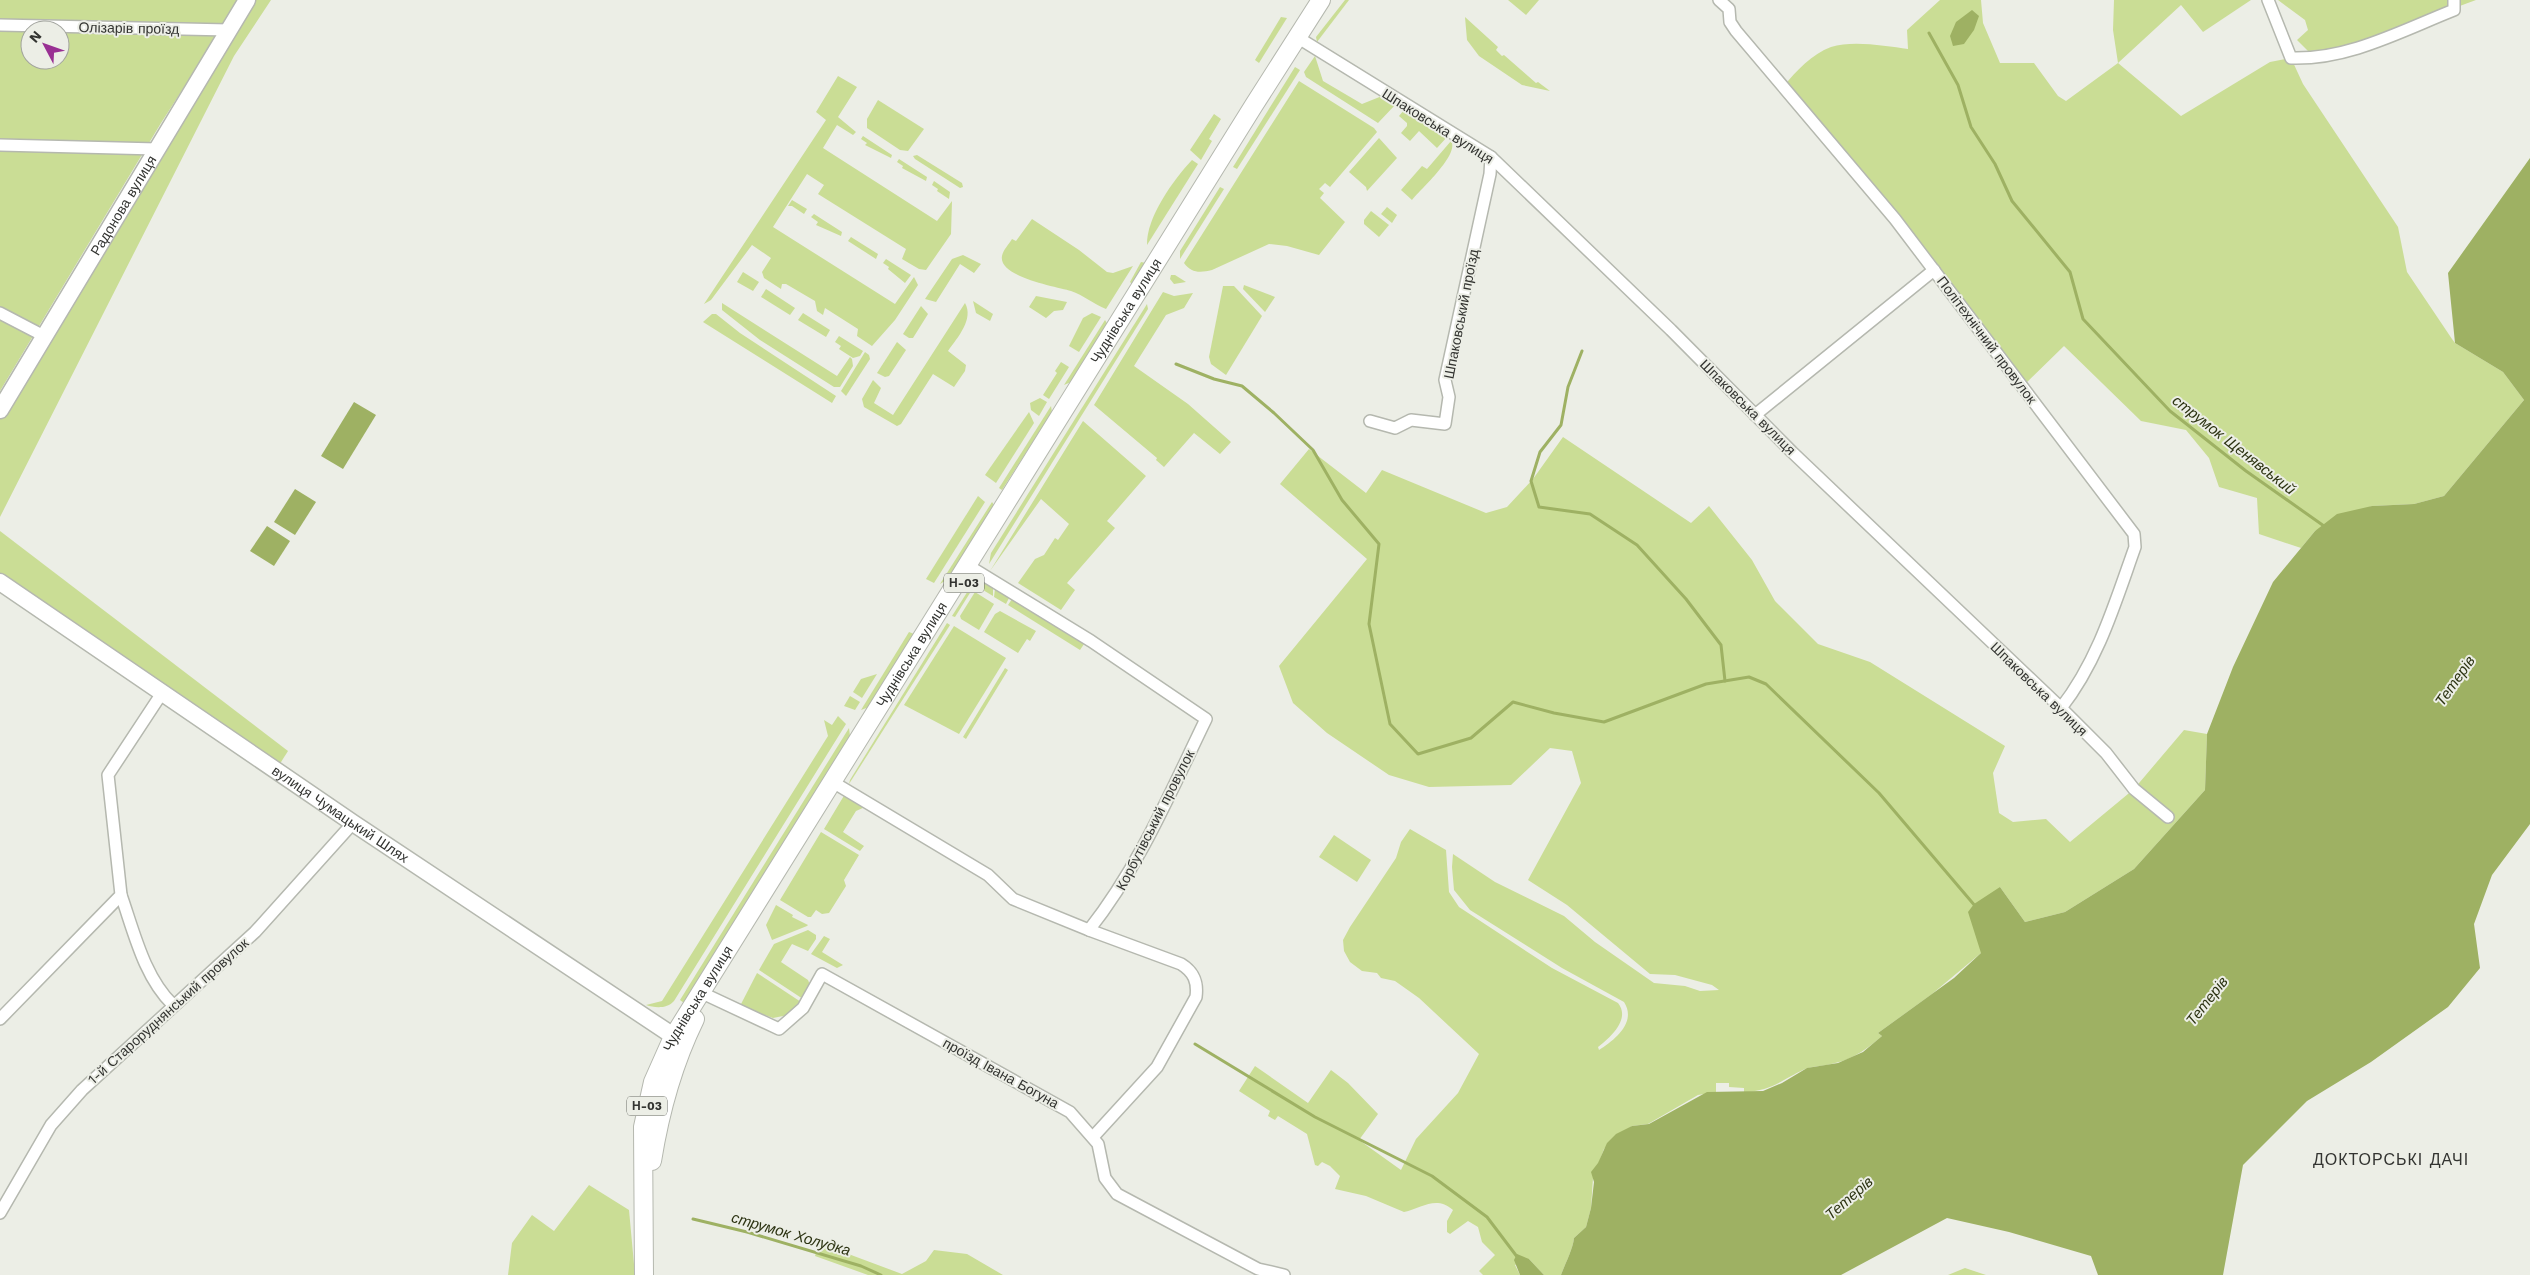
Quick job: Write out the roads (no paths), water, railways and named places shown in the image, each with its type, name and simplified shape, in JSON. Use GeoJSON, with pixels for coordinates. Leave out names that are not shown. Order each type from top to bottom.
{"type":"FeatureCollection","features":[{"type":"Feature","properties":{"kind":"main road","name":"Чуднівська вулиця"},"geometry":{"type":"LineString","coordinates":[[644,1275],[643,1127],[658,1068],[679,1040],[704,995],[834,783],[1300,39],[1321,0]]}},
{"type":"Feature","properties":{"kind":"main road","name":"Чуднівська вулиця"},"geometry":{"type":"LineString","coordinates":[[1300,39],[1331,0]]}},
{"type":"Feature","properties":{"kind":"street","name":"Радонова вулиця"},"geometry":{"type":"LineString","coordinates":[[0,410],[247,0]]}},
{"type":"Feature","properties":{"kind":"street","name":"Політехнічний провулок"},"geometry":{"type":"LineString","coordinates":[[1719,0],[1729,9],[1730,22],[1736,31],[1895,219],[2134,534],[2135,547],[2107,626],[2078,686],[2061,708]]}},
{"type":"Feature","properties":{"kind":"street"},"geometry":{"type":"LineString","coordinates":[[2268,0],[2291,58],[2316,59],[2347,52],[2454,5]]}},
{"type":"Feature","properties":{"kind":"street","name":"Олізарів проїзд"},"geometry":{"type":"LineString","coordinates":[[0,25],[228,30]]}},
{"type":"Feature","properties":{"kind":"street","name":"Шпаковська вулиця"},"geometry":{"type":"LineString","coordinates":[[1300,39],[1491,157],[1664,323],[1755,415],[2061,708],[2106,753],[2134,789],[2168,817]]}},
{"type":"Feature","properties":{"kind":"street"},"geometry":{"type":"LineString","coordinates":[[0,145],[157,149]]}},
{"type":"Feature","properties":{"kind":"street","name":"Шпаковський проїзд"},"geometry":{"type":"LineString","coordinates":[[1370,421],[1395,428],[1411,420],[1445,424],[1448,397],[1446,380],[1490,174],[1491,157]]}},
{"type":"Feature","properties":{"kind":"street"},"geometry":{"type":"LineString","coordinates":[[1755,415],[1934,270]]}},
{"type":"Feature","properties":{"kind":"street"},"geometry":{"type":"LineString","coordinates":[[0,313],[44,336]]}},
{"type":"Feature","properties":{"kind":"street","name":"Корбутівський провулок"},"geometry":{"type":"LineString","coordinates":[[970,567],[1091,641],[1206,719],[1149,836],[1112,901],[1089,930]]}},
{"type":"Feature","properties":{"kind":"street","name":"вулиця Чумацький Шлях"},"geometry":{"type":"LineString","coordinates":[[0,582],[353,823],[679,1040]]}},
{"type":"Feature","properties":{"kind":"street"},"geometry":{"type":"LineString","coordinates":[[162,693],[108,775],[121,895],[146,965],[163,995],[173,1005]]}},
{"type":"Feature","properties":{"kind":"street"},"geometry":{"type":"LineString","coordinates":[[834,783],[988,875],[1014,899],[1089,930],[1181,964],[1188,969],[1196,980],[1196,997],[1157,1067],[1093,1137]]}},
{"type":"Feature","properties":{"kind":"street","name":"1-й Староруднянський провулок"},"geometry":{"type":"LineString","coordinates":[[0,1213],[51,1125],[82,1090],[255,932],[353,823]]}},
{"type":"Feature","properties":{"kind":"street"},"geometry":{"type":"LineString","coordinates":[[0,1019],[121,895]]}},
{"type":"Feature","properties":{"kind":"street","name":"проїзд Івана Богуна"},"geometry":{"type":"LineString","coordinates":[[704,995],[779,1029],[803,1008],[822,974],[1070,1112],[1093,1137],[1102,1154],[1105,1178],[1118,1194],[1258,1269],[1284,1275]]}},
{"type":"Feature","properties":{"kind":"water"},"geometry":{"type":"Polygon","coordinates":[[[1972,10],[1979,16],[1974,30],[1964,44],[1953,46],[1950,36],[1956,22],[1972,10]]]}},
{"type":"Feature","properties":{"kind":"water","name":"Тетерів"},"geometry":{"type":"Polygon","coordinates":[[[2530,158],[2530,824],[2492,875],[2474,924],[2480,968],[2448,1007],[2371,1062],[2307,1101],[2243,1165],[2223,1275],[2098,1275],[2091,1256],[2009,1232],[1947,1218],[1841,1275],[1561,1275],[1571,1252],[1574,1238],[1586,1227],[1591,1208],[1594,1182],[1591,1172],[1598,1163],[1607,1143],[1616,1134],[1632,1126],[1649,1124],[1707,1092],[1763,1091],[1782,1083],[1807,1068],[1838,1063],[1863,1052],[1882,1036],[1878,1033],[1954,978],[1981,953],[1968,912],[1974,904],[2000,887],[2025,922],[2065,912],[2134,869],[2205,790],[2207,734],[2233,667],[2273,582],[2315,531],[2337,514],[2372,506],[2414,504],[2444,496],[2524,400],[2503,372],[2455,343],[2448,273],[2530,158]]]}},
{"type":"Feature","properties":{"kind":"water"},"geometry":{"type":"Polygon","coordinates":[[[354,402],[376,415],[343,469],[321,456],[354,402]]]}},
{"type":"Feature","properties":{"kind":"water"},"geometry":{"type":"Polygon","coordinates":[[[295,489],[316,502],[295,535],[274,522],[295,489]]]}},
{"type":"Feature","properties":{"kind":"water"},"geometry":{"type":"Polygon","coordinates":[[[267,526],[290,541],[274,566],[250,551],[267,526]]]}},
{"type":"Feature","properties":{"kind":"water"},"geometry":{"type":"Polygon","coordinates":[[[1517,1254],[1529,1259],[1544,1275],[1520,1275],[1514,1260],[1517,1254]]]}},
{"type":"Feature","properties":{"kind":"waterway","name":"струмок Щенявський"},"geometry":{"type":"LineString","coordinates":[[1929,33],[1958,85],[1971,127],[1995,164],[2012,201],[2070,272],[2083,319],[2170,411],[2246,471],[2324,526]]}},
{"type":"Feature","properties":{"kind":"waterway"},"geometry":{"type":"LineString","coordinates":[[1582,351],[1568,387],[1561,425],[1540,452],[1531,481],[1539,507],[1590,514],[1637,545],[1686,599],[1721,645],[1725,681]]}},
{"type":"Feature","properties":{"kind":"waterway"},"geometry":{"type":"LineString","coordinates":[[1176,364],[1214,379],[1242,386],[1274,413],[1313,450],[1342,500],[1379,544],[1369,624],[1390,724],[1418,754],[1471,738],[1513,702],[1554,713],[1604,722],[1706,684],[1749,677],[1766,684],[1879,793],[1976,907]]}},
{"type":"Feature","properties":{"kind":"waterway"},"geometry":{"type":"LineString","coordinates":[[1195,1044],[1315,1117],[1432,1176],[1487,1217],[1518,1258]]}},
{"type":"Feature","properties":{"kind":"waterway","name":"струмок Холудка"},"geometry":{"type":"LineString","coordinates":[[693,1219],[747,1232],[861,1266],[881,1275]]}},
{"type":"Feature","properties":{"kind":"district","name":"ДОКТОРСЬКІ ДАЧІ"},"geometry":{"type":"Point","coordinates":[2391,1159]}}]}
